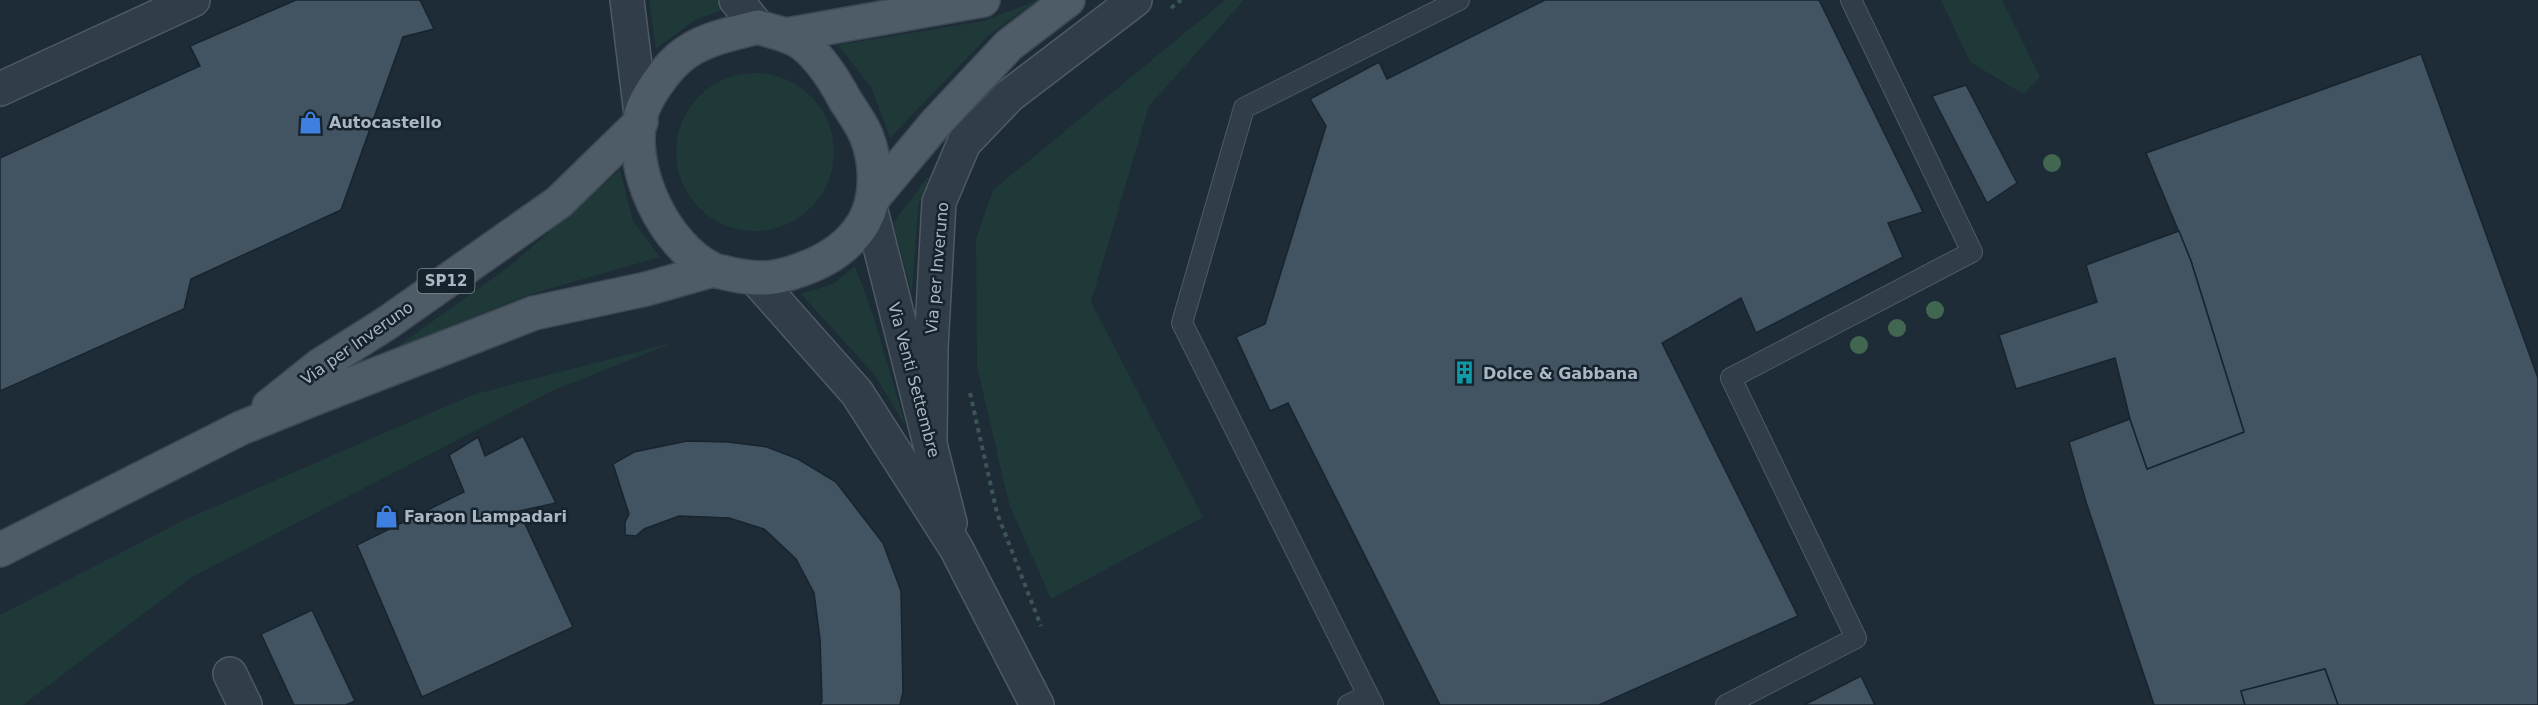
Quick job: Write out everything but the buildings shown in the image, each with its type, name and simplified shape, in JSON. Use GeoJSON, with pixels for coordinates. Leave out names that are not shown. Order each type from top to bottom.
{"type":"FeatureCollection","features":[{"type":"Feature","properties":{"kind":"main road"},"geometry":{"type":"LineString","coordinates":[[983,0],[706,40],[680,57],[662,75],[641,118],[639,149],[644,182],[655,207],[679,244],[713,270],[756,279],[779,278],[824,262],[857,234],[872,204],[935,124],[1009,45],[1068,0]]}},
{"type":"Feature","properties":{"kind":"main road"},"geometry":{"type":"LineString","coordinates":[[772,31],[804,45],[834,79],[866,135],[874,171],[872,204]]}},
{"type":"Feature","properties":{"kind":"main road","name":"Via per Inveruno"},"geometry":{"type":"LineString","coordinates":[[241,428],[320,366],[387,323],[560,202],[641,118]]}},
{"type":"Feature","properties":{"kind":"main road","name":"Via per Inveruno"},"geometry":{"type":"LineString","coordinates":[[0,550],[241,428],[534,313],[646,288],[713,270]]}},
{"type":"Feature","properties":{"kind":"street"},"geometry":{"type":"LineString","coordinates":[[0,89],[193,0]]}},
{"type":"Feature","properties":{"kind":"street"},"geometry":{"type":"LineString","coordinates":[[627,0],[641,118]]}},
{"type":"Feature","properties":{"kind":"street"},"geometry":{"type":"LineString","coordinates":[[736,0],[772,31]]}},
{"type":"Feature","properties":{"kind":"street","name":"Via per Inveruno"},"geometry":{"type":"LineString","coordinates":[[930,440],[930,348],[939,202],[964,143],[1009,96],[1135,0]]}},
{"type":"Feature","properties":{"kind":"street","name":"Via Venti Settembre"},"geometry":{"type":"LineString","coordinates":[[872,204],[956,548]]}},
{"type":"Feature","properties":{"kind":"street","name":"Via Venti Settembre"},"geometry":{"type":"LineString","coordinates":[[756,279],[857,393],[956,548],[1037,705]]}},
{"type":"Feature","properties":{"kind":"street"},"geometry":{"type":"LineString","coordinates":[[230,674],[245,705]]}},
{"type":"Feature","properties":{"kind":"lane"},"geometry":{"type":"LineString","coordinates":[[1348,705],[1371,700],[1182,324],[1244,108],[1459,0]]}},
{"type":"Feature","properties":{"kind":"lane"},"geometry":{"type":"LineString","coordinates":[[1726,705],[1856,638],[1731,378],[1972,252],[1851,0]]}},
{"type":"Feature","properties":{"kind":"path"},"geometry":{"type":"LineString","coordinates":[[1163,15],[1181,0]]}},
{"type":"Feature","properties":{"kind":"path"},"geometry":{"type":"LineString","coordinates":[[970,389],[997,513],[1045,635]]}},
{"type":"Feature","properties":{"kind":"green space"},"geometry":{"type":"Polygon","coordinates":[[[649,0],[717,0],[725,9],[693,21],[656,49],[649,0]]]}},
{"type":"Feature","properties":{"kind":"green space"},"geometry":{"type":"Polygon","coordinates":[[[1038,0],[990,34],[890,138],[871,87],[838,45],[983,21],[1038,0]]]}},
{"type":"Feature","properties":{"kind":"green space"},"geometry":{"type":"Polygon","coordinates":[[[1225,0],[1244,0],[1149,106],[1091,302],[1203,517],[1051,599],[1009,504],[977,366],[976,239],[993,190],[1225,0]]]}},
{"type":"Feature","properties":{"kind":"green space"},"geometry":{"type":"Polygon","coordinates":[[[1941,0],[2002,0],[2040,77],[2023,94],[1970,62],[1941,0]]]}},
{"type":"Feature","properties":{"kind":"green space"},"geometry":{"type":"Polygon","coordinates":[[[755,73],[785,79],[799,86],[811,96],[821,108],[828,122],[834,152],[828,182],[821,196],[811,208],[799,218],[785,225],[755,231],[725,225],[711,218],[699,208],[689,196],[682,182],[676,152],[682,122],[689,108],[699,96],[711,86],[725,79],[755,73]]]}},
{"type":"Feature","properties":{"kind":"green space"},"geometry":{"type":"Polygon","coordinates":[[[620,170],[633,221],[660,257],[528,295],[394,349],[511,265],[620,170]]]}},
{"type":"Feature","properties":{"kind":"green space"},"geometry":{"type":"Polygon","coordinates":[[[930,174],[918,206],[912,294],[893,223],[930,174]]]}},
{"type":"Feature","properties":{"kind":"green space"},"geometry":{"type":"Polygon","coordinates":[[[855,266],[874,318],[906,427],[874,374],[801,294],[833,284],[855,266]]]}},
{"type":"Feature","properties":{"kind":"green space"},"geometry":{"type":"Polygon","coordinates":[[[675,342],[554,390],[192,577],[23,705],[0,705],[0,615],[184,520],[472,395],[675,342]]]}},
{"type":"Feature","properties":{"kind":"place","name":"Autocastello"},"geometry":{"type":"Point","coordinates":[311,122]}},
{"type":"Feature","properties":{"kind":"place","name":"Dolce & Gabbana"},"geometry":{"type":"Point","coordinates":[1465,373]}},
{"type":"Feature","properties":{"kind":"place","name":"Faraon Lampadari"},"geometry":{"type":"Point","coordinates":[386,516]}}]}
